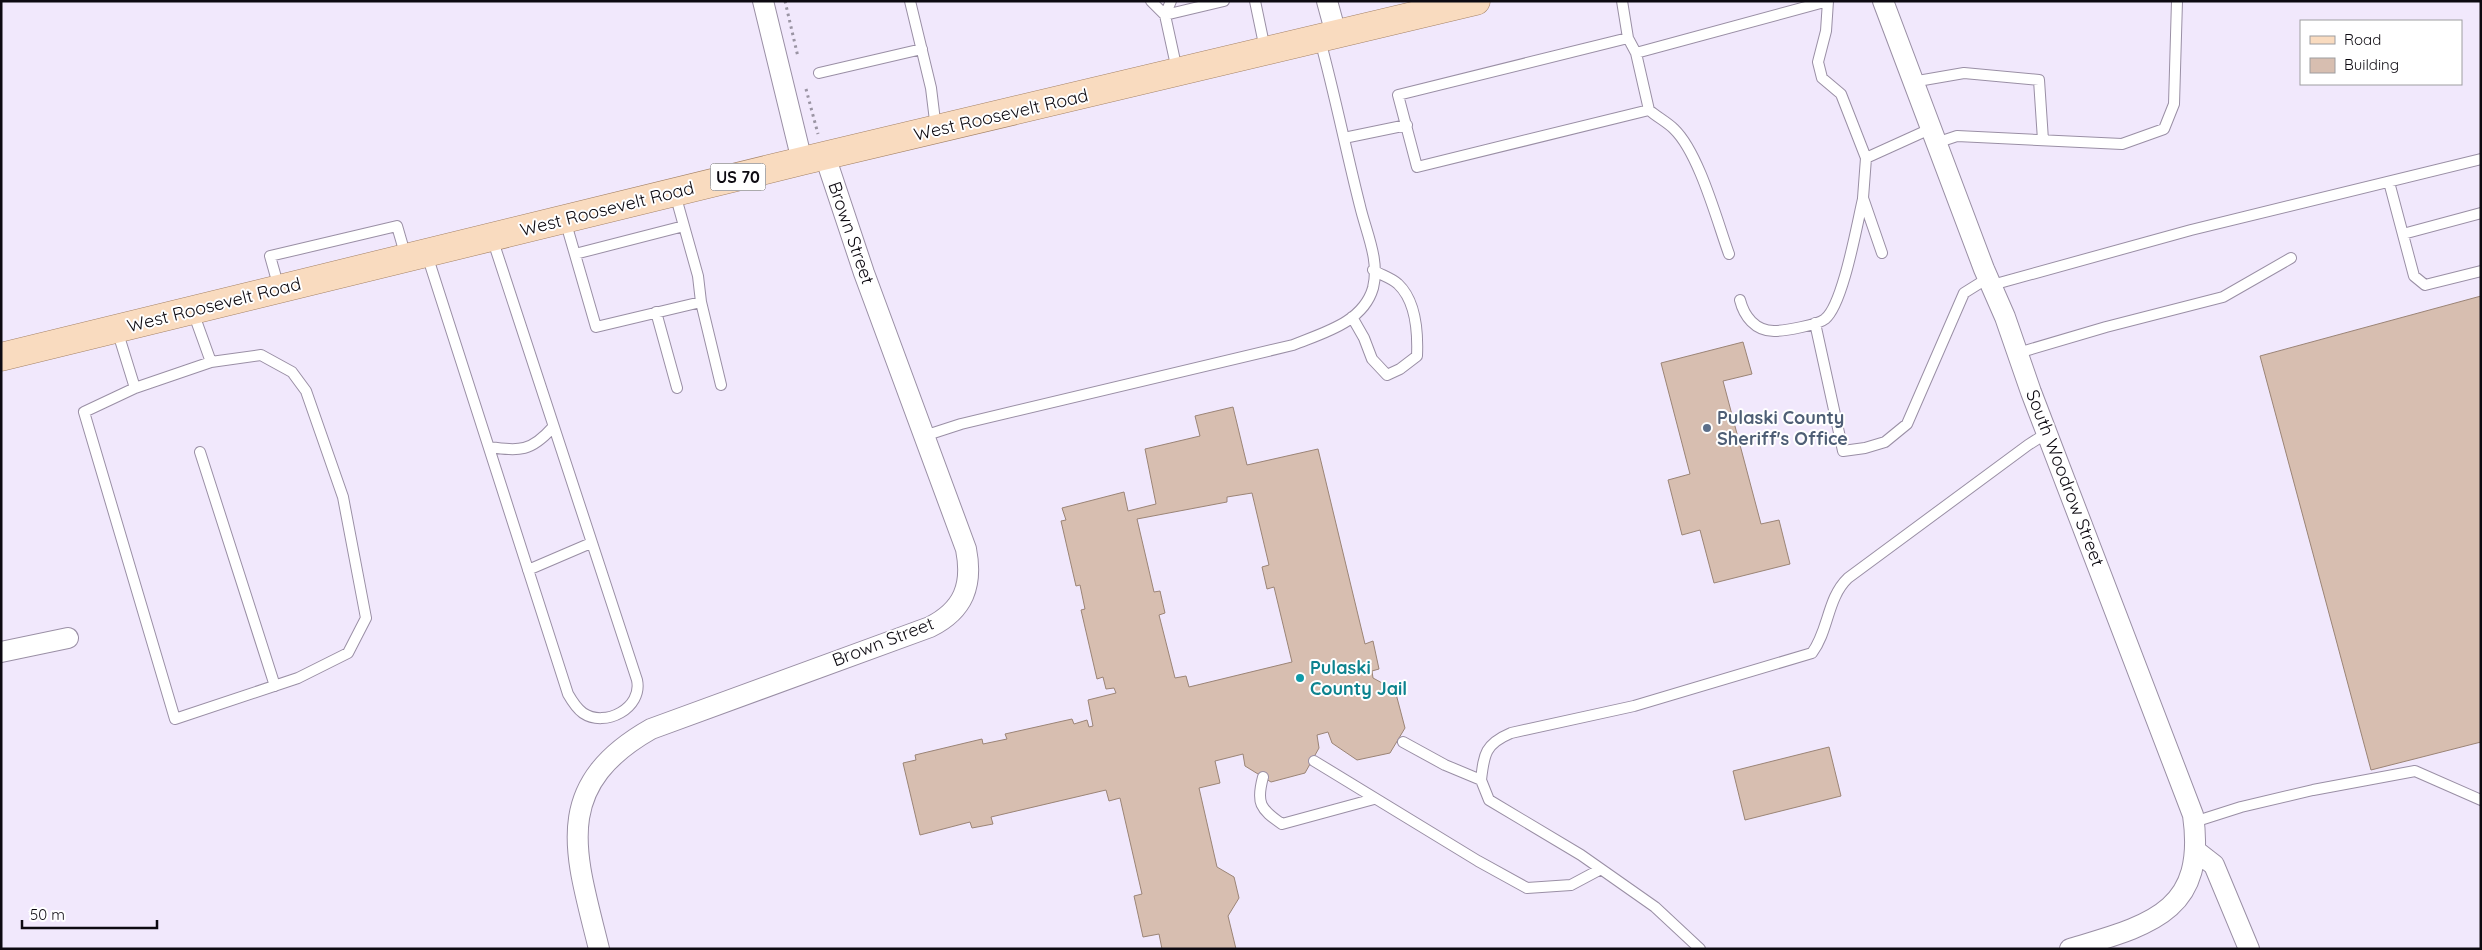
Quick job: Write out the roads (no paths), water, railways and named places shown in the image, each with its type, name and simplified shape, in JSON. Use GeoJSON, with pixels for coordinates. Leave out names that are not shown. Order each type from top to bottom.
{"type":"FeatureCollection","features":[{"type":"Feature","properties":{"kind":"main road","name":"West Roosevelt Road"},"geometry":{"type":"LineString","coordinates":[[1,357],[675,192],[815,151],[936,130],[1475,1]]}},
{"type":"Feature","properties":{"kind":"street","name":"Brown Street"},"geometry":{"type":"LineString","coordinates":[[599,949],[578,865],[576,844],[582,804],[589,786],[611,756],[626,743],[651,729],[930,627],[952,612],[968,586],[970,570],[966,549],[864,273],[815,151],[763,1]]}},
{"type":"Feature","properties":{"kind":"street"},"geometry":{"type":"LineString","coordinates":[[1328,1],[1328,36]]}},
{"type":"Feature","properties":{"kind":"street","name":"South Woodrow Street"},"geometry":{"type":"LineString","coordinates":[[1883,1],[1912,82],[2178,771],[2194,822],[2196,851]]}},
{"type":"Feature","properties":{"kind":"street"},"geometry":{"type":"LineString","coordinates":[[1,652],[68,638]]}},
{"type":"Feature","properties":{"kind":"street"},"geometry":{"type":"LineString","coordinates":[[2070,949],[2140,926],[2164,913],[2183,892],[2196,851],[2214,865],[2249,949]]}},
{"type":"Feature","properties":{"kind":"lane"},"geometry":{"type":"LineString","coordinates":[[910,1],[931,88],[936,130]]}},
{"type":"Feature","properties":{"kind":"lane"},"geometry":{"type":"LineString","coordinates":[[1151,1],[1165,15],[1178,73]]}},
{"type":"Feature","properties":{"kind":"lane"},"geometry":{"type":"LineString","coordinates":[[1165,15],[1171,1]]}},
{"type":"Feature","properties":{"kind":"lane"},"geometry":{"type":"LineString","coordinates":[[1165,15],[1224,1]]}},
{"type":"Feature","properties":{"kind":"lane"},"geometry":{"type":"LineString","coordinates":[[1255,1],[1266,51]]}},
{"type":"Feature","properties":{"kind":"lane"},"geometry":{"type":"LineString","coordinates":[[1622,1],[1628,38],[1636,53],[1649,110],[1675,130],[1686,146],[1701,176],[1729,254]]}},
{"type":"Feature","properties":{"kind":"lane"},"geometry":{"type":"LineString","coordinates":[[1636,53],[1828,1],[1826,31],[1818,62],[1822,78],[1842,94],[1866,158],[1863,198],[1852,247],[1833,311],[1824,320],[1774,331],[1760,328],[1743,314],[1740,300]]}},
{"type":"Feature","properties":{"kind":"lane"},"geometry":{"type":"LineString","coordinates":[[1866,158],[1933,136],[2122,144],[2164,129],[2174,104],[2177,1]]}},
{"type":"Feature","properties":{"kind":"lane"},"geometry":{"type":"LineString","coordinates":[[924,436],[962,424],[1292,345],[1340,327],[1361,309],[1373,288],[1374,256],[1360,208],[1344,138],[1328,36]]}},
{"type":"Feature","properties":{"kind":"lane"},"geometry":{"type":"LineString","coordinates":[[1628,38],[1398,95],[1417,167],[1649,110]]}},
{"type":"Feature","properties":{"kind":"lane"},"geometry":{"type":"LineString","coordinates":[[819,73],[922,49]]}},
{"type":"Feature","properties":{"kind":"lane"},"geometry":{"type":"LineString","coordinates":[[1912,82],[1964,73],[2039,80],[2043,140]]}},
{"type":"Feature","properties":{"kind":"lane"},"geometry":{"type":"LineString","coordinates":[[1344,138],[1407,125]]}},
{"type":"Feature","properties":{"kind":"lane"},"geometry":{"type":"LineString","coordinates":[[1815,323],[1821,359],[1843,451],[1865,448],[1885,442],[1907,424],[1964,293],[1990,282],[2191,230],[2481,159]]}},
{"type":"Feature","properties":{"kind":"lane"},"geometry":{"type":"LineString","coordinates":[[2389,182],[2414,276],[2425,285],[2481,271]]}},
{"type":"Feature","properties":{"kind":"lane"},"geometry":{"type":"LineString","coordinates":[[675,192],[698,276],[701,302],[721,385]]}},
{"type":"Feature","properties":{"kind":"lane"},"geometry":{"type":"LineString","coordinates":[[1863,198],[1882,253]]}},
{"type":"Feature","properties":{"kind":"lane"},"geometry":{"type":"LineString","coordinates":[[2403,234],[2481,213]]}},
{"type":"Feature","properties":{"kind":"lane"},"geometry":{"type":"LineString","coordinates":[[564,219],[596,327],[701,302]]}},
{"type":"Feature","properties":{"kind":"lane"},"geometry":{"type":"LineString","coordinates":[[575,254],[684,226]]}},
{"type":"Feature","properties":{"kind":"lane"},"geometry":{"type":"LineString","coordinates":[[416,256],[488,447],[573,704],[582,712],[600,718],[623,711],[635,701],[638,687],[491,237]]}},
{"type":"Feature","properties":{"kind":"lane"},"geometry":{"type":"LineString","coordinates":[[2018,353],[2106,327],[2223,297],[2292,258]]}},
{"type":"Feature","properties":{"kind":"lane"},"geometry":{"type":"LineString","coordinates":[[1352,317],[1364,338],[1372,359],[1387,375],[1400,370],[1417,356],[1418,339],[1410,302],[1398,284],[1373,270]]}},
{"type":"Feature","properties":{"kind":"lane"},"geometry":{"type":"LineString","coordinates":[[192,310],[211,362]]}},
{"type":"Feature","properties":{"kind":"lane"},"geometry":{"type":"LineString","coordinates":[[656,312],[677,388]]}},
{"type":"Feature","properties":{"kind":"lane"},"geometry":{"type":"LineString","coordinates":[[117,329],[135,388]]}},
{"type":"Feature","properties":{"kind":"lane"},"geometry":{"type":"LineString","coordinates":[[261,355],[292,372],[306,391],[343,496],[366,618],[348,653],[298,678],[175,719],[84,412],[135,388],[211,362],[261,355]]}},
{"type":"Feature","properties":{"kind":"lane"},"geometry":{"type":"LineString","coordinates":[[488,447],[512,450],[528,447],[540,442],[553,427]]}},
{"type":"Feature","properties":{"kind":"lane"},"geometry":{"type":"LineString","coordinates":[[1700,949],[1655,907],[1601,868],[1489,800],[1481,780],[1487,749],[1500,738],[1511,733],[1634,706],[1812,653],[1818,646],[1834,598],[1840,586],[1848,578],[2020,450],[2047,433]]}},
{"type":"Feature","properties":{"kind":"lane"},"geometry":{"type":"LineString","coordinates":[[200,452],[275,686]]}},
{"type":"Feature","properties":{"kind":"lane"},"geometry":{"type":"LineString","coordinates":[[528,570],[591,543]]}},
{"type":"Feature","properties":{"kind":"lane"},"geometry":{"type":"LineString","coordinates":[[1403,742],[1445,765],[1481,780]]}},
{"type":"Feature","properties":{"kind":"lane"},"geometry":{"type":"LineString","coordinates":[[1314,761],[1478,862],[1527,888],[1571,885],[1601,868]]}},
{"type":"Feature","properties":{"kind":"lane"},"geometry":{"type":"LineString","coordinates":[[2194,822],[2242,807],[2321,788],[2415,771],[2481,800]]}},
{"type":"Feature","properties":{"kind":"lane"},"geometry":{"type":"LineString","coordinates":[[1263,777],[1259,792],[1261,805],[1282,824],[1374,799]]}},
{"type":"Feature","properties":{"kind":"place","name":"Pulaski County Sheriff's Office"},"geometry":{"type":"Point","coordinates":[1707,428]}},
{"type":"Feature","properties":{"kind":"place","name":"Pulaski County Jail"},"geometry":{"type":"Point","coordinates":[1300,678]}}]}
